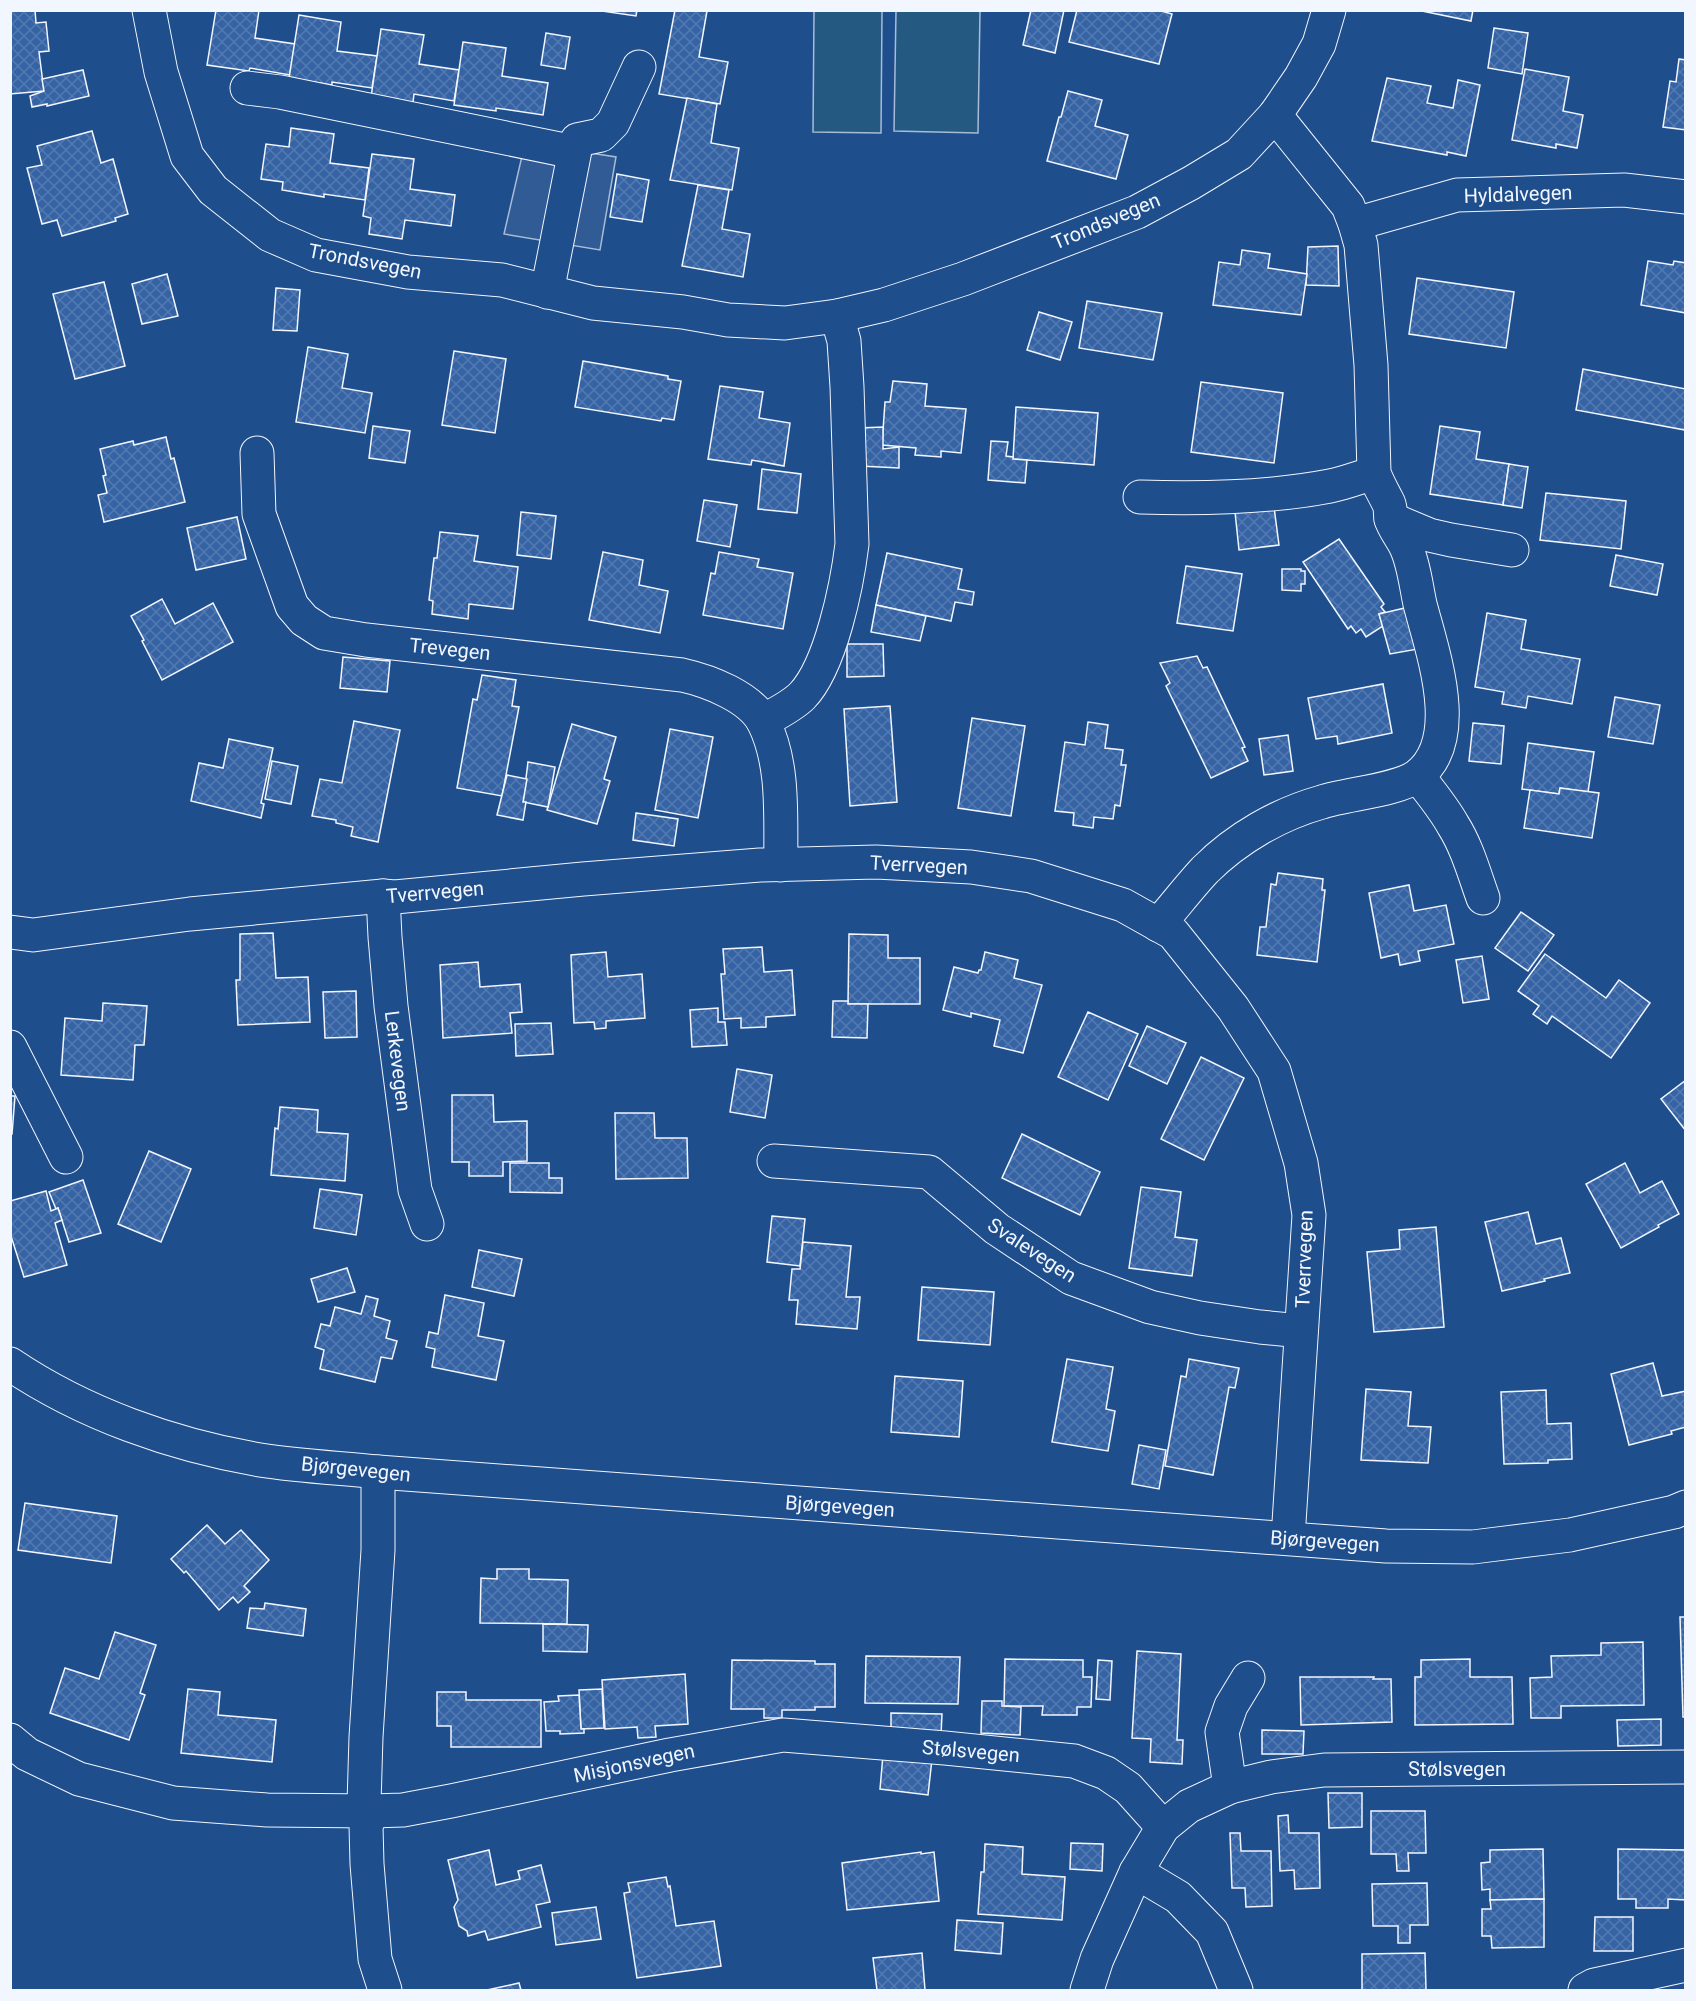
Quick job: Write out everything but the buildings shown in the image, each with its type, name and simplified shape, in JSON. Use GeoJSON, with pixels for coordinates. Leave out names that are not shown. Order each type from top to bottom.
{"type":"FeatureCollection","features":[{"type":"Feature","properties":{"kind":"street","name":"Trondsvegen"},"geometry":{"type":"LineString","coordinates":[[149,10],[161,72],[187,156],[213,190],[270,235],[316,255],[408,272],[502,280],[593,303],[683,312],[728,320],[785,323],[837,316],[884,306],[940,286],[1137,212],[1239,154],[1275,115],[1301,77],[1319,44],[1329,10]]}},
{"type":"Feature","properties":{"kind":"street"},"geometry":{"type":"LineString","coordinates":[[547,292],[577,140],[601,135],[613,123],[639,67]]}},
{"type":"Feature","properties":{"kind":"street"},"geometry":{"type":"LineString","coordinates":[[247,88],[280,92],[574,152]]}},
{"type":"Feature","properties":{"kind":"street"},"geometry":{"type":"LineString","coordinates":[[1158,925],[1204,871],[1226,851],[1252,833],[1283,816],[1320,802],[1402,784],[1418,776],[1432,760],[1439,741],[1443,712],[1439,682],[1407,549],[1391,519],[1390,504],[1379,487],[1374,473],[1371,365],[1360,245],[1355,225],[1348,206],[1275,115]]}},
{"type":"Feature","properties":{"kind":"street","name":"Hyldalvegen"},"geometry":{"type":"LineString","coordinates":[[1355,225],[1457,195],[1624,190],[1686,197]]}},
{"type":"Feature","properties":{"kind":"street"},"geometry":{"type":"LineString","coordinates":[[763,721],[802,696],[816,676],[834,634],[848,570],[852,544],[847,387],[844,341],[837,316]]}},
{"type":"Feature","properties":{"kind":"street","name":"Trevegen"},"geometry":{"type":"LineString","coordinates":[[257,453],[259,514],[292,606],[304,620],[324,633],[596,667],[649,670],[682,675],[707,681],[746,704],[763,721],[775,752],[779,779],[780,865]]}},
{"type":"Feature","properties":{"kind":"street"},"geometry":{"type":"LineString","coordinates":[[1140,497],[1190,498],[1274,493],[1331,486],[1374,473]]}},
{"type":"Feature","properties":{"kind":"street"},"geometry":{"type":"LineString","coordinates":[[1391,519],[1428,535],[1512,550]]}},
{"type":"Feature","properties":{"kind":"street"},"geometry":{"type":"LineString","coordinates":[[1418,776],[1442,806],[1454,826],[1466,850],[1483,898]]}},
{"type":"Feature","properties":{"kind":"street","name":"Tverrvegen"},"geometry":{"type":"LineString","coordinates":[[12,942],[33,935],[190,914],[383,896],[395,897],[780,865],[876,862],[971,867],[1031,876],[1124,905],[1173,933],[1233,1008],[1274,1071],[1301,1163],[1309,1215],[1288,1538]]}},
{"type":"Feature","properties":{"kind":"street","name":"Lerkevegen"},"geometry":{"type":"LineString","coordinates":[[383,896],[391,1006],[415,1190],[427,1224]]}},
{"type":"Feature","properties":{"kind":"street"},"geometry":{"type":"LineString","coordinates":[[10,1047],[66,1157]]}},
{"type":"Feature","properties":{"kind":"street","name":"Svalevegen"},"geometry":{"type":"LineString","coordinates":[[774,1161],[929,1172],[997,1229],[1071,1278],[1150,1307],[1200,1318],[1301,1331]]}},
{"type":"Feature","properties":{"kind":"street","name":"Bjørgevegen"},"geometry":{"type":"LineString","coordinates":[[10,1364],[99,1414],[184,1442],[260,1460],[378,1472],[1386,1546],[1473,1547],[1570,1535],[1674,1512],[1686,1507]]}},
{"type":"Feature","properties":{"kind":"street"},"geometry":{"type":"LineString","coordinates":[[378,1472],[378,1550],[364,1804],[372,1811],[366,1826],[367,1864],[375,1959],[385,1990]]}},
{"type":"Feature","properties":{"kind":"street"},"geometry":{"type":"LineString","coordinates":[[1230,1787],[1222,1732],[1231,1706],[1248,1678]]}},
{"type":"Feature","properties":{"kind":"street","name":"Misjonsvegen"},"geometry":{"type":"LineString","coordinates":[[10,1740],[27,1754],[79,1779],[173,1803],[267,1810],[372,1811],[403,1810],[451,1801],[770,1736],[783,1735],[898,1745]]}},
{"type":"Feature","properties":{"kind":"street","name":"Stølsvegen"},"geometry":{"type":"LineString","coordinates":[[898,1745],[1062,1760],[1090,1766],[1106,1773],[1128,1788],[1163,1827]]}},
{"type":"Feature","properties":{"kind":"street","name":"Stølsvegen"},"geometry":{"type":"LineString","coordinates":[[1087,1990],[1097,1959],[1136,1872],[1163,1827],[1188,1806],[1230,1787],[1271,1777],[1324,1770],[1686,1767]]}},
{"type":"Feature","properties":{"kind":"street"},"geometry":{"type":"LineString","coordinates":[[1136,1872],[1178,1897],[1212,1932],[1236,1990]]}},
{"type":"Feature","properties":{"kind":"street"},"geometry":{"type":"LineString","coordinates":[[1585,1990],[1594,1985],[1686,1965]]}},
{"type":"Feature","properties":{"kind":"shaded area"},"geometry":{"type":"Polygon","coordinates":[[[814,11],[882,11],[881,133],[813,132],[814,11]]]}},
{"type":"Feature","properties":{"kind":"shaded area"},"geometry":{"type":"Polygon","coordinates":[[[896,11],[980,11],[978,133],[894,131],[896,11]]]}},
{"type":"Feature","properties":{"kind":"shaded area"},"geometry":{"type":"Polygon","coordinates":[[[525,143],[616,157],[600,250],[504,234],[525,143]]]}}]}
